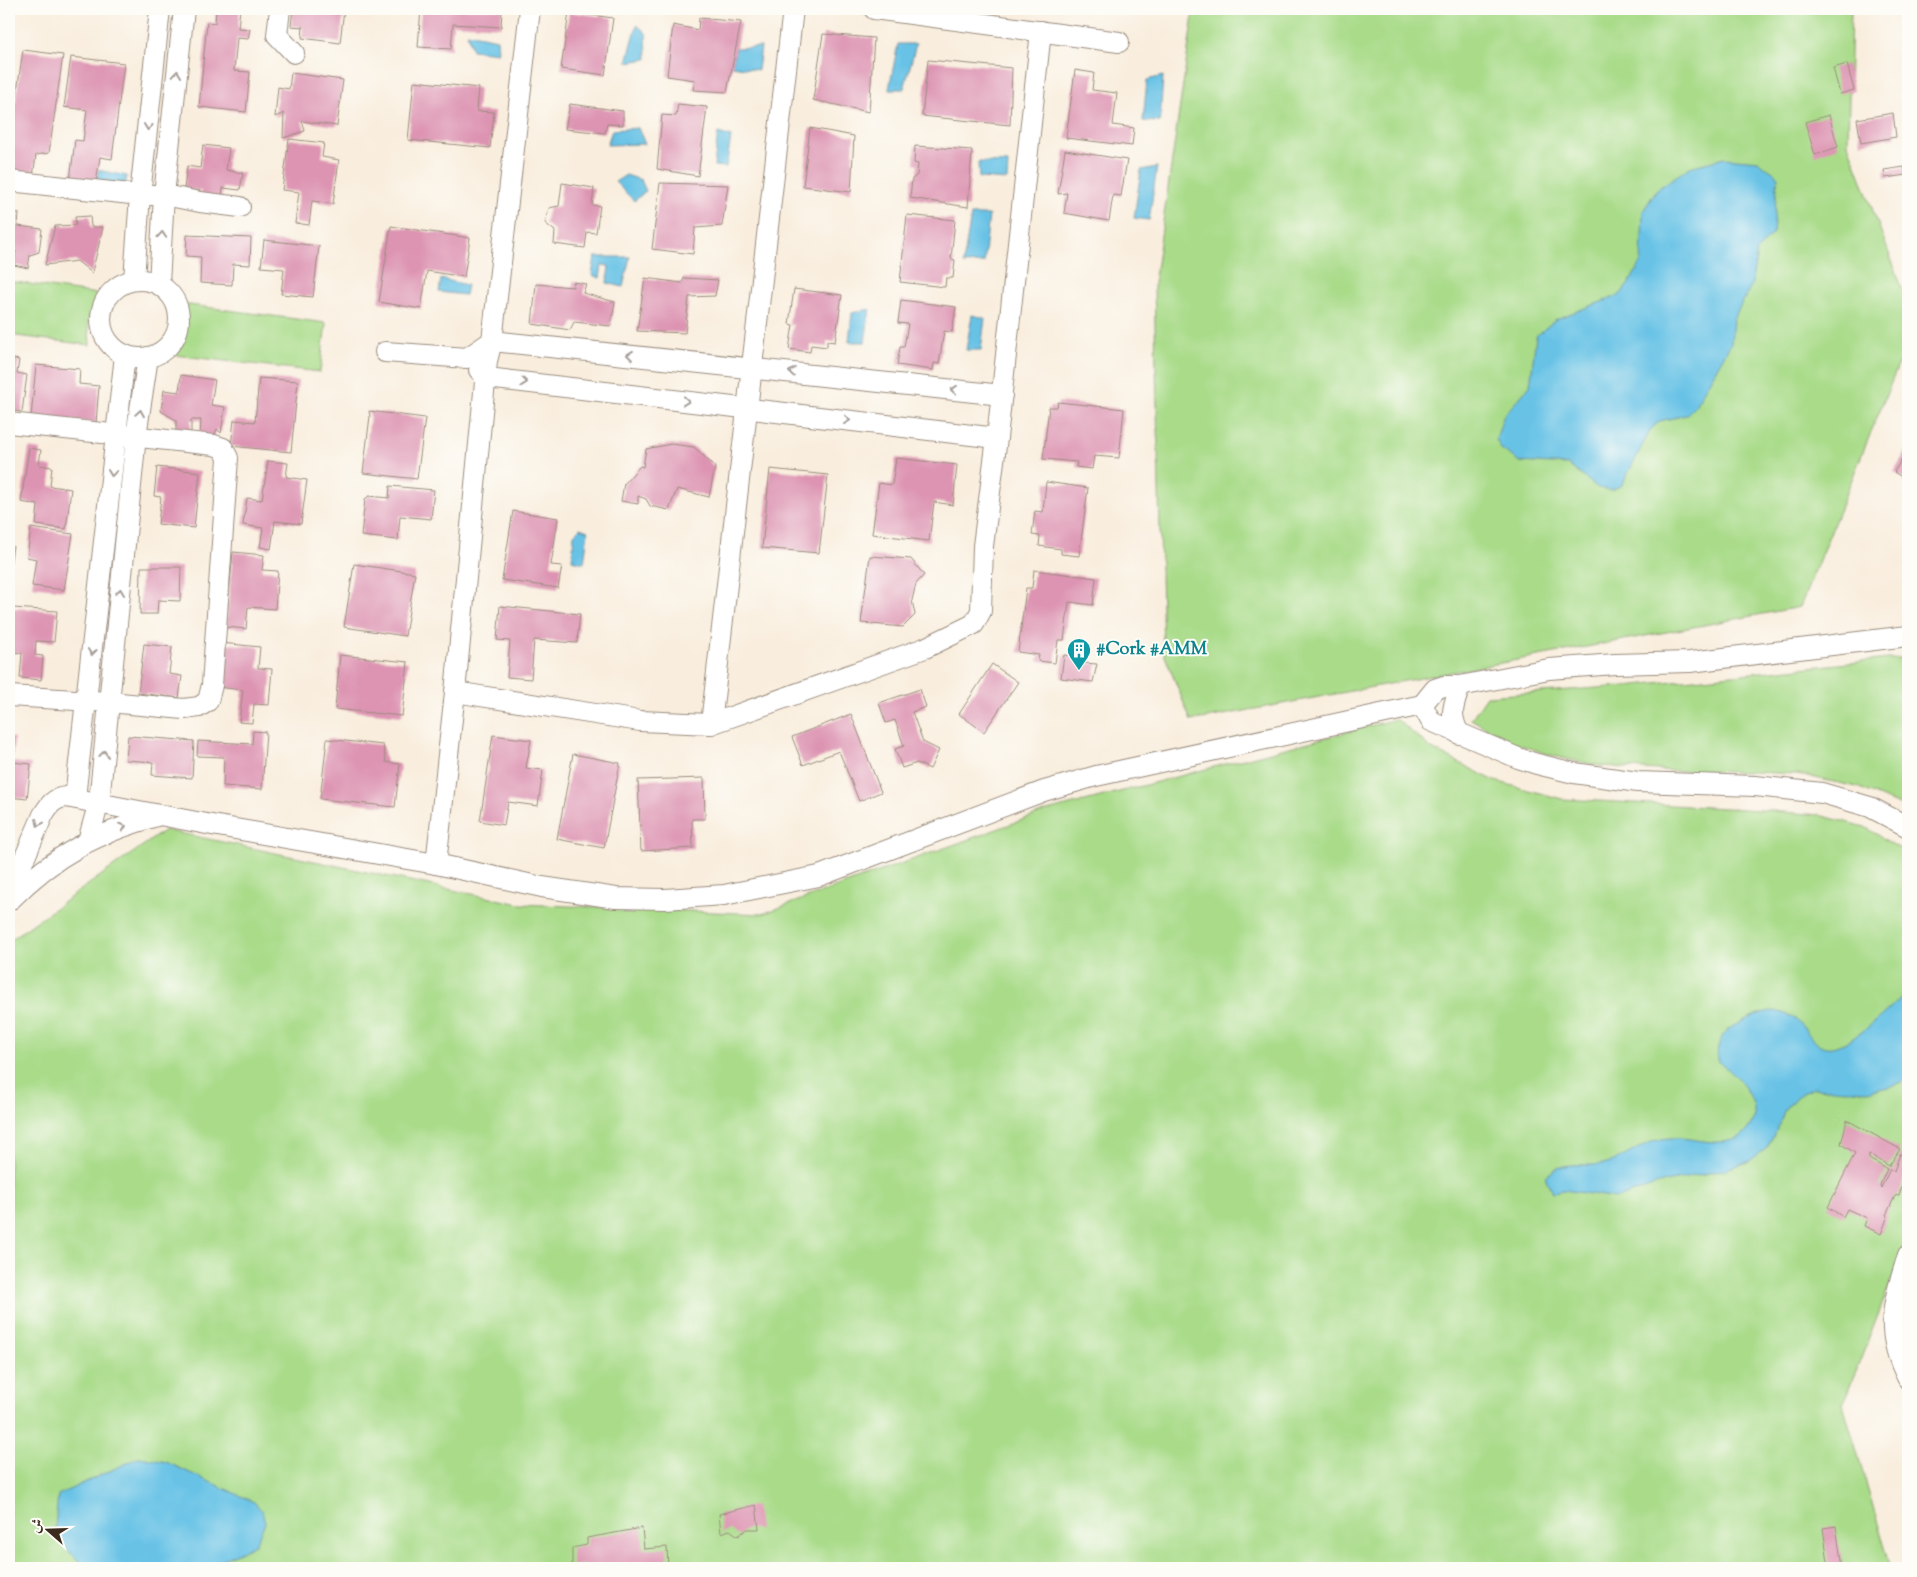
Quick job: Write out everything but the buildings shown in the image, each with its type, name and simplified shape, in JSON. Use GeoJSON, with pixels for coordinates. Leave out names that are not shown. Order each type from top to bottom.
{"type":"FeatureCollection","features":[{"type":"Feature","properties":{"kind":"street"},"geometry":{"type":"LineString","coordinates":[[134,280],[140,195],[160,9]]}},
{"type":"Feature","properties":{"kind":"street"},"geometry":{"type":"LineString","coordinates":[[159,284],[164,195],[184,9]]}},
{"type":"Feature","properties":{"kind":"street"},"geometry":{"type":"LineString","coordinates":[[280,9],[277,35],[294,53]]}},
{"type":"Feature","properties":{"kind":"street"},"geometry":{"type":"LineString","coordinates":[[436,864],[488,361],[492,341],[530,9]]}},
{"type":"Feature","properties":{"kind":"street"},"geometry":{"type":"LineString","coordinates":[[712,724],[793,9]]}},
{"type":"Feature","properties":{"kind":"street"},"geometry":{"type":"LineString","coordinates":[[874,9],[1119,42]]}},
{"type":"Feature","properties":{"kind":"street"},"geometry":{"type":"LineString","coordinates":[[455,692],[640,721],[712,724],[925,648],[974,624],[981,611],[983,546],[1002,395],[1041,31]]}},
{"type":"Feature","properties":{"kind":"street"},"geometry":{"type":"LineString","coordinates":[[9,181],[140,195],[164,195],[240,207]]}},
{"type":"Feature","properties":{"kind":"street"},"geometry":{"type":"LineString","coordinates":[[134,280],[144,280],[159,284],[170,293],[179,313],[178,328],[172,342],[167,347],[148,357],[136,358],[117,351],[105,337],[101,319],[102,310],[110,293],[125,282],[134,280]]}},
{"type":"Feature","properties":{"kind":"street"},"geometry":{"type":"LineString","coordinates":[[385,352],[467,358],[492,341],[1002,395]]}},
{"type":"Feature","properties":{"kind":"street"},"geometry":{"type":"LineString","coordinates":[[75,798],[125,355]]}},
{"type":"Feature","properties":{"kind":"street"},"geometry":{"type":"LineString","coordinates":[[88,841],[99,802],[136,436],[148,357]]}},
{"type":"Feature","properties":{"kind":"street"},"geometry":{"type":"LineString","coordinates":[[467,358],[487,378],[997,438]]}},
{"type":"Feature","properties":{"kind":"street"},"geometry":{"type":"LineString","coordinates":[[9,422],[214,445],[223,448],[228,458],[212,685],[208,700],[199,707],[184,709],[9,696]]}},
{"type":"Feature","properties":{"kind":"street"},"geometry":{"type":"LineString","coordinates":[[9,894],[48,806],[55,799],[61,797],[99,802],[159,815],[616,898],[665,899],[724,896],[819,876],[1001,806],[1088,778],[1422,705],[1436,688],[1444,686],[1460,686],[1549,669],[1615,664],[1699,662],[1908,636]]}},
{"type":"Feature","properties":{"kind":"street"},"geometry":{"type":"LineString","coordinates":[[1460,686],[1453,707],[1452,719],[1460,734]]}},
{"type":"Feature","properties":{"kind":"street"},"geometry":{"type":"LineString","coordinates":[[1422,705],[1431,720],[1460,734],[1528,761],[1574,773],[1638,782],[1763,786],[1822,793],[1870,807],[1908,827]]}},
{"type":"Feature","properties":{"kind":"street"},"geometry":{"type":"LineString","coordinates":[[9,901],[30,880],[48,866],[88,841],[128,824],[159,815]]}},
{"type":"Feature","properties":{"kind":"street"},"geometry":{"type":"LineString","coordinates":[[1908,1255],[1896,1292],[1892,1328],[1898,1358],[1908,1379]]}},
{"type":"Feature","properties":{"kind":"green space"},"geometry":{"type":"Polygon","coordinates":[[[1194,9],[1851,9],[1848,144],[1908,304],[1908,341],[1800,607],[1191,721],[1163,651],[1154,284],[1194,9]]]}},
{"type":"Feature","properties":{"kind":"green space"},"geometry":{"type":"Polygon","coordinates":[[[9,281],[97,294],[88,321],[90,345],[9,335],[9,281]]]}},
{"type":"Feature","properties":{"kind":"green space"},"geometry":{"type":"Polygon","coordinates":[[[182,304],[326,323],[320,372],[174,355],[181,343],[184,331],[182,304]]]}},
{"type":"Feature","properties":{"kind":"green space"},"geometry":{"type":"Polygon","coordinates":[[[1908,657],[1908,809],[1857,787],[1797,774],[1673,771],[1600,766],[1557,757],[1511,742],[1471,719],[1487,696],[1625,686],[1908,657]]]}},
{"type":"Feature","properties":{"kind":"green space"},"geometry":{"type":"Polygon","coordinates":[[[1396,719],[1432,749],[1495,781],[1562,799],[1819,815],[1865,827],[1908,854],[1908,1239],[1843,1404],[1891,1568],[9,1568],[9,941],[165,830],[520,904],[762,914],[1047,811],[1396,719]]]}},
{"type":"Feature","properties":{"kind":"water"},"geometry":{"type":"Polygon","coordinates":[[[637,25],[646,33],[647,59],[627,62],[637,25]]]}},
{"type":"Feature","properties":{"kind":"water"},"geometry":{"type":"Polygon","coordinates":[[[467,33],[497,39],[498,53],[472,50],[467,33]]]}},
{"type":"Feature","properties":{"kind":"water"},"geometry":{"type":"Polygon","coordinates":[[[898,44],[916,44],[904,89],[889,89],[898,44]]]}},
{"type":"Feature","properties":{"kind":"water"},"geometry":{"type":"Polygon","coordinates":[[[761,47],[758,70],[732,66],[736,48],[761,47]]]}},
{"type":"Feature","properties":{"kind":"water"},"geometry":{"type":"Polygon","coordinates":[[[1163,76],[1160,122],[1143,121],[1147,80],[1163,76]]]}},
{"type":"Feature","properties":{"kind":"water"},"geometry":{"type":"Polygon","coordinates":[[[638,128],[645,144],[607,145],[612,130],[638,128]]]}},
{"type":"Feature","properties":{"kind":"water"},"geometry":{"type":"Polygon","coordinates":[[[718,133],[731,137],[726,167],[714,166],[718,133]]]}},
{"type":"Feature","properties":{"kind":"water"},"geometry":{"type":"Polygon","coordinates":[[[1724,158],[1758,161],[1778,176],[1773,233],[1757,251],[1751,287],[1733,319],[1731,343],[1695,406],[1686,415],[1660,421],[1651,429],[1622,485],[1611,490],[1598,488],[1568,465],[1520,462],[1501,449],[1496,439],[1504,415],[1530,386],[1536,336],[1556,319],[1620,295],[1641,263],[1643,211],[1657,189],[1690,167],[1724,158]]]}},
{"type":"Feature","properties":{"kind":"water"},"geometry":{"type":"Polygon","coordinates":[[[978,162],[1008,163],[1007,180],[979,178],[978,162]]]}},
{"type":"Feature","properties":{"kind":"water"},"geometry":{"type":"Polygon","coordinates":[[[1157,167],[1149,220],[1134,218],[1141,170],[1157,167]]]}},
{"type":"Feature","properties":{"kind":"water"},"geometry":{"type":"Polygon","coordinates":[[[98,170],[127,176],[125,185],[96,184],[98,170]]]}},
{"type":"Feature","properties":{"kind":"water"},"geometry":{"type":"Polygon","coordinates":[[[626,175],[641,180],[646,191],[634,201],[615,182],[626,175]]]}},
{"type":"Feature","properties":{"kind":"water"},"geometry":{"type":"Polygon","coordinates":[[[971,215],[989,215],[984,263],[963,264],[971,215]]]}},
{"type":"Feature","properties":{"kind":"water"},"geometry":{"type":"Polygon","coordinates":[[[595,257],[630,257],[623,287],[607,283],[609,266],[602,265],[600,278],[592,275],[595,257]]]}},
{"type":"Feature","properties":{"kind":"water"},"geometry":{"type":"Polygon","coordinates":[[[441,279],[467,285],[465,295],[439,292],[441,279]]]}},
{"type":"Feature","properties":{"kind":"water"},"geometry":{"type":"Polygon","coordinates":[[[870,309],[865,342],[849,342],[852,313],[870,309]]]}},
{"type":"Feature","properties":{"kind":"water"},"geometry":{"type":"Polygon","coordinates":[[[972,315],[985,318],[981,350],[966,350],[972,315]]]}},
{"type":"Feature","properties":{"kind":"water"},"geometry":{"type":"Polygon","coordinates":[[[580,528],[588,531],[584,563],[572,560],[574,534],[580,528]]]}},
{"type":"Feature","properties":{"kind":"water"},"geometry":{"type":"Polygon","coordinates":[[[1908,992],[1908,1080],[1889,1087],[1867,1091],[1812,1088],[1796,1097],[1784,1111],[1778,1128],[1767,1148],[1748,1162],[1723,1170],[1662,1183],[1617,1198],[1564,1190],[1552,1192],[1545,1177],[1563,1166],[1597,1165],[1611,1162],[1647,1144],[1662,1139],[1680,1138],[1724,1142],[1736,1139],[1743,1134],[1750,1126],[1753,1118],[1753,1103],[1740,1081],[1720,1063],[1717,1054],[1719,1043],[1724,1034],[1732,1027],[1758,1014],[1777,1011],[1788,1015],[1800,1023],[1817,1043],[1829,1047],[1836,1046],[1865,1030],[1908,992]]]}},
{"type":"Feature","properties":{"kind":"water"},"geometry":{"type":"Polygon","coordinates":[[[140,1457],[166,1462],[254,1502],[262,1511],[265,1523],[255,1544],[207,1568],[87,1568],[61,1544],[55,1528],[58,1495],[140,1457]]]}},
{"type":"Feature","properties":{"kind":"place","name":"#Cork #AMM"},"geometry":{"type":"Point","coordinates":[1079,671]}}]}
